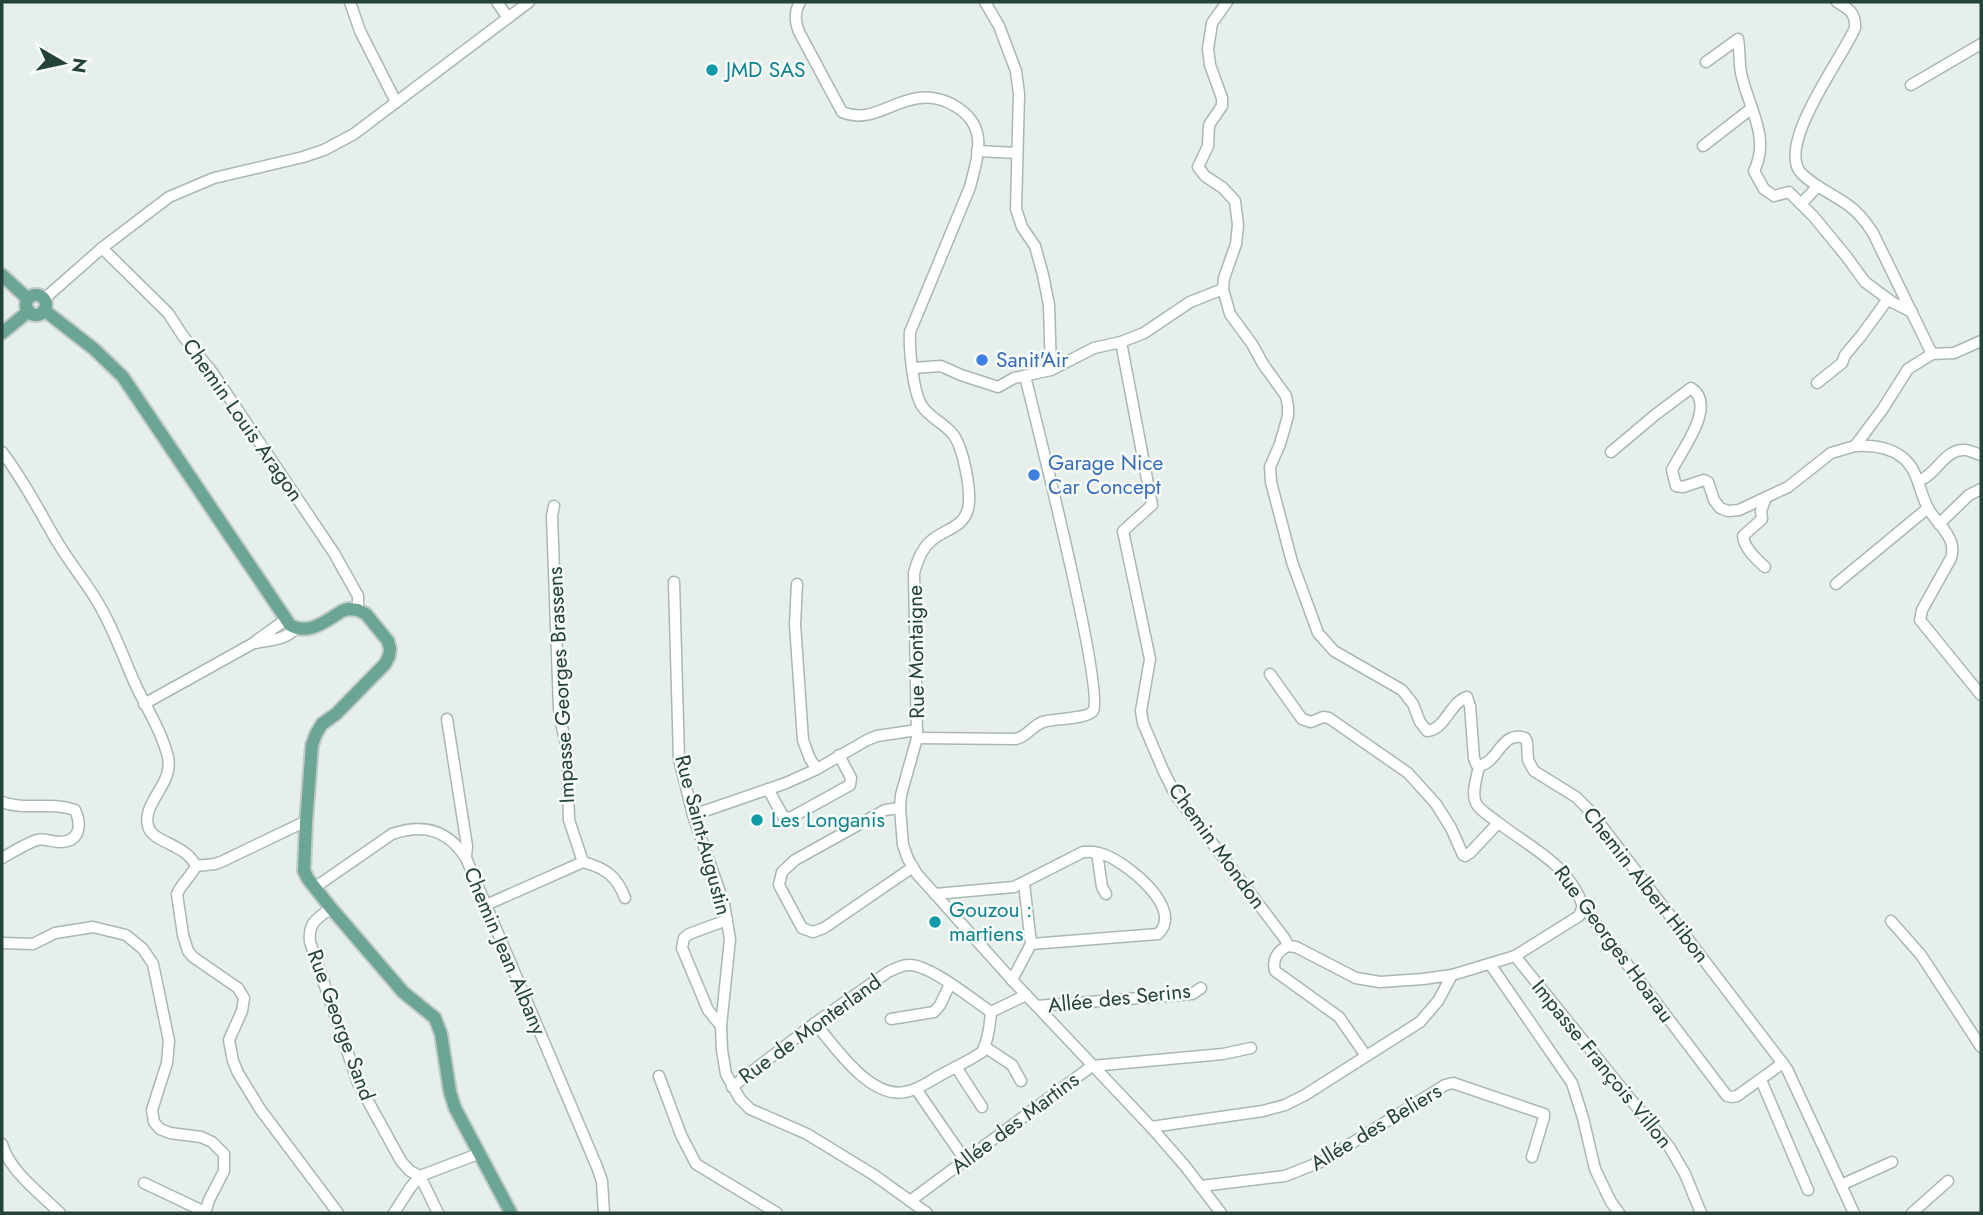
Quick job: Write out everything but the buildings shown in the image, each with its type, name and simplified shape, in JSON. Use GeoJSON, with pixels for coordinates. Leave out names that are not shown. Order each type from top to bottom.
{"type":"FeatureCollection","features":[{"type":"Feature","properties":{"kind":"main road"},"geometry":{"type":"LineString","coordinates":[[2,275],[36,314],[44,304],[122,377],[285,620],[296,628],[309,629],[342,611],[358,610],[366,614],[388,641],[390,649],[385,663],[322,724],[316,734],[312,745],[304,871],[314,888],[403,992],[435,1018],[442,1034],[452,1100],[478,1154],[512,1213]]}},
{"type":"Feature","properties":{"kind":"main road"},"geometry":{"type":"LineString","coordinates":[[2,333],[28,305]]}},
{"type":"Feature","properties":{"kind":"street"},"geometry":{"type":"LineString","coordinates":[[350,2],[360,31],[396,102]]}},
{"type":"Feature","properties":{"kind":"street"},"geometry":{"type":"LineString","coordinates":[[497,2],[508,18]]}},
{"type":"Feature","properties":{"kind":"street"},"geometry":{"type":"LineString","coordinates":[[44,304],[102,247],[169,197],[214,178],[324,150],[354,134],[529,2]]}},
{"type":"Feature","properties":{"kind":"street","name":"Rue Montaigne"},"geometry":{"type":"LineString","coordinates":[[800,2],[795,21],[799,32],[842,112],[855,117],[872,114],[919,97],[948,102],[964,111],[974,121],[978,135],[970,187],[911,332],[909,349],[918,397],[923,407],[950,430],[962,452],[969,498],[964,518],[956,527],[929,542],[914,573],[917,734],[901,795],[903,845],[913,867],[935,894],[1151,1127],[1221,1213]]}},
{"type":"Feature","properties":{"kind":"street"},"geometry":{"type":"LineString","coordinates":[[985,2],[999,26],[1016,71],[1019,94],[1016,209],[1022,227],[1035,246],[1044,275],[1049,305],[1051,370]]}},
{"type":"Feature","properties":{"kind":"street"},"geometry":{"type":"LineString","coordinates":[[1227,2],[1212,23],[1208,49],[1210,65],[1223,98],[1222,106],[1209,125],[1207,149],[1198,167],[1235,201],[1238,225],[1236,244],[1223,289],[1230,314],[1286,397],[1289,406],[1280,444],[1270,467],[1270,482],[1292,562],[1318,633],[1334,651],[1402,690],[1413,704],[1427,731],[1436,729],[1459,700],[1467,697],[1474,758],[1479,766]]}},
{"type":"Feature","properties":{"kind":"street"},"geometry":{"type":"LineString","coordinates":[[1837,2],[1853,14],[1856,19],[1855,27],[1806,117],[1794,157],[1799,172],[1850,206],[1868,225],[1933,354]]}},
{"type":"Feature","properties":{"kind":"street"},"geometry":{"type":"LineString","coordinates":[[1706,62],[1738,39],[1741,72],[1759,128],[1758,162],[1754,172],[1763,189],[1774,196],[1789,192],[1846,256],[1865,282],[1912,312]]}},
{"type":"Feature","properties":{"kind":"street"},"geometry":{"type":"LineString","coordinates":[[1911,85],[1981,44]]}},
{"type":"Feature","properties":{"kind":"street"},"geometry":{"type":"LineString","coordinates":[[1703,146],[1752,108]]}},
{"type":"Feature","properties":{"kind":"street"},"geometry":{"type":"LineString","coordinates":[[977,151],[1017,153]]}},
{"type":"Feature","properties":{"kind":"street"},"geometry":{"type":"LineString","coordinates":[[1801,204],[1818,186]]}},
{"type":"Feature","properties":{"kind":"street","name":"Chemin Louis Aragon"},"geometry":{"type":"LineString","coordinates":[[102,247],[168,313],[212,372],[334,553],[358,596],[358,610]]}},
{"type":"Feature","properties":{"kind":"street"},"geometry":{"type":"LineString","coordinates":[[913,368],[941,366],[998,387],[1014,378],[1051,370],[1094,348],[1144,333],[1190,302],[1223,289]]}},
{"type":"Feature","properties":{"kind":"street"},"geometry":{"type":"LineString","coordinates":[[1816,383],[1842,363],[1845,355],[1888,299]]}},
{"type":"Feature","properties":{"kind":"street"},"geometry":{"type":"LineString","coordinates":[[1855,446],[1908,369],[1933,354],[1954,353],[1981,341]]}},
{"type":"Feature","properties":{"kind":"street","name":"Chemin Mondon"},"geometry":{"type":"LineString","coordinates":[[1121,342],[1152,505],[1123,531],[1150,659],[1142,704],[1143,723],[1175,794],[1288,946]]}},
{"type":"Feature","properties":{"kind":"street"},"geometry":{"type":"LineString","coordinates":[[693,815],[817,769],[877,736],[917,734],[1016,739],[1043,722],[1082,716],[1094,710],[1095,699],[1087,642],[1025,376]]}},
{"type":"Feature","properties":{"kind":"street"},"geometry":{"type":"LineString","coordinates":[[1612,452],[1691,388],[1696,391],[1701,402],[1694,431],[1672,470],[1676,486],[1683,487],[1704,480],[1711,487],[1714,500],[1720,508],[1728,511],[1739,510],[1788,486],[1831,453],[1855,446],[1869,446],[1901,456],[1913,469],[1928,508],[1950,539],[1953,551],[1922,610],[1920,620],[1981,695]]}},
{"type":"Feature","properties":{"kind":"street"},"geometry":{"type":"LineString","coordinates":[[1918,481],[1926,479],[1952,452],[1965,450],[1981,455]]}},
{"type":"Feature","properties":{"kind":"street"},"geometry":{"type":"LineString","coordinates":[[2,452],[101,608],[162,740],[170,766],[147,817],[148,828],[152,834],[185,851],[196,866]]}},
{"type":"Feature","properties":{"kind":"street"},"geometry":{"type":"LineString","coordinates":[[1939,523],[1969,495],[1981,489]]}},
{"type":"Feature","properties":{"kind":"street"},"geometry":{"type":"LineString","coordinates":[[1765,567],[1743,542],[1743,536],[1762,519],[1760,511],[1766,497]]}},
{"type":"Feature","properties":{"kind":"street","name":"Impasse Georges Brassens"},"geometry":{"type":"LineString","coordinates":[[554,506],[552,516],[559,708],[567,748],[569,820],[583,862]]}},
{"type":"Feature","properties":{"kind":"street"},"geometry":{"type":"LineString","coordinates":[[1836,584],[1928,508]]}},
{"type":"Feature","properties":{"kind":"street","name":"Rue Saint-Augustin"},"geometry":{"type":"LineString","coordinates":[[674,582],[679,759],[693,815],[727,920],[730,939],[721,1026],[723,1064],[732,1087]]}},
{"type":"Feature","properties":{"kind":"street"},"geometry":{"type":"LineString","coordinates":[[797,584],[795,624],[803,740],[817,769]]}},
{"type":"Feature","properties":{"kind":"street"},"geometry":{"type":"LineString","coordinates":[[145,704],[252,644],[285,620]]}},
{"type":"Feature","properties":{"kind":"street"},"geometry":{"type":"LineString","coordinates":[[252,644],[281,638],[296,628]]}},
{"type":"Feature","properties":{"kind":"street"},"geometry":{"type":"LineString","coordinates":[[1270,674],[1302,719],[1311,722],[1323,717],[1329,719],[1408,773],[1436,804],[1463,855],[1471,852],[1498,823]]}},
{"type":"Feature","properties":{"kind":"street"},"geometry":{"type":"LineString","coordinates":[[447,719],[467,846],[466,858]]}},
{"type":"Feature","properties":{"kind":"street","name":"Chemin Albert Hibon"},"geometry":{"type":"LineString","coordinates":[[1479,766],[1488,762],[1508,739],[1515,736],[1525,738],[1530,766],[1534,771],[1576,797],[1591,812],[1783,1063],[1854,1213]]}},
{"type":"Feature","properties":{"kind":"street"},"geometry":{"type":"LineString","coordinates":[[768,789],[780,814],[784,818],[792,817],[850,785],[851,778],[839,755]]}},
{"type":"Feature","properties":{"kind":"street","name":"Rue Georges Hoarau"},"geometry":{"type":"LineString","coordinates":[[1479,766],[1474,793],[1479,807],[1560,867],[1573,884],[1583,906],[1727,1096],[1732,1097],[1761,1080]]}},
{"type":"Feature","properties":{"kind":"street"},"geometry":{"type":"LineString","coordinates":[[2,802],[11,806],[62,805],[75,810],[79,820],[78,832],[72,839],[60,842],[40,839],[2,858]]}},
{"type":"Feature","properties":{"kind":"street"},"geometry":{"type":"LineString","coordinates":[[900,808],[885,810],[796,860],[782,872],[779,885],[802,928],[813,932],[824,928],[913,867]]}},
{"type":"Feature","properties":{"kind":"street"},"geometry":{"type":"LineString","coordinates":[[196,866],[223,861],[306,823]]}},
{"type":"Feature","properties":{"kind":"street","name":"Chemin Jean Albany"},"geometry":{"type":"LineString","coordinates":[[314,888],[392,834],[403,830],[432,831],[457,845],[466,858],[597,1167],[604,1213]]}},
{"type":"Feature","properties":{"kind":"street"},"geometry":{"type":"LineString","coordinates":[[935,894],[1014,887],[1083,852],[1097,853],[1116,861],[1153,890],[1165,920],[1161,932],[1154,935],[1031,944]]}},
{"type":"Feature","properties":{"kind":"street"},"geometry":{"type":"LineString","coordinates":[[1097,853],[1102,887],[1106,894]]}},
{"type":"Feature","properties":{"kind":"street"},"geometry":{"type":"LineString","coordinates":[[486,905],[583,862],[612,875],[625,898]]}},
{"type":"Feature","properties":{"kind":"street"},"geometry":{"type":"LineString","coordinates":[[196,866],[177,894],[185,944],[193,957],[242,992],[244,1004],[229,1040],[233,1061],[260,1109],[338,1213]]}},
{"type":"Feature","properties":{"kind":"street"},"geometry":{"type":"LineString","coordinates":[[1012,980],[1031,944],[1024,883]]}},
{"type":"Feature","properties":{"kind":"street"},"geometry":{"type":"LineString","coordinates":[[1366,1056],[1339,1017],[1275,971],[1273,966],[1277,954],[1288,946],[1296,947],[1340,971],[1380,982],[1452,975],[1515,956],[1579,916],[1583,906]]}},
{"type":"Feature","properties":{"kind":"street","name":"Rue George Sand"},"geometry":{"type":"LineString","coordinates":[[331,908],[313,922],[309,932],[310,942],[358,1083],[401,1161],[410,1171],[421,1176]]}},
{"type":"Feature","properties":{"kind":"street"},"geometry":{"type":"LineString","coordinates":[[721,1026],[708,1010],[682,948],[684,938],[689,934],[727,920]]}},
{"type":"Feature","properties":{"kind":"street"},"geometry":{"type":"LineString","coordinates":[[1891,920],[1921,955],[1981,1047]]}},
{"type":"Feature","properties":{"kind":"street"},"geometry":{"type":"LineString","coordinates":[[2,943],[33,944],[55,933],[93,927],[126,935],[143,948],[153,964],[169,1041],[167,1063],[152,1110],[154,1122],[160,1129],[170,1133],[212,1142],[224,1154],[224,1171],[205,1213],[144,1183]]}},
{"type":"Feature","properties":{"kind":"street","name":"Impasse François Villon"},"geometry":{"type":"LineString","coordinates":[[1515,956],[1670,1148],[1685,1174],[1701,1213]]}},
{"type":"Feature","properties":{"kind":"street"},"geometry":{"type":"LineString","coordinates":[[1490,964],[1572,1083],[1595,1169],[1619,1213]]}},
{"type":"Feature","properties":{"kind":"street","name":"Rue de Monterland"},"geometry":{"type":"LineString","coordinates":[[927,1213],[874,1175],[807,1134],[750,1109],[732,1087],[815,1023],[900,966],[916,965],[930,971],[991,1012]]}},
{"type":"Feature","properties":{"kind":"street"},"geometry":{"type":"LineString","coordinates":[[1151,1127],[1263,1111],[1285,1105],[1420,1022],[1438,1001],[1452,975]]}},
{"type":"Feature","properties":{"kind":"street","name":"Rue de Monterland"},"geometry":{"type":"LineString","coordinates":[[891,1019],[934,1012],[950,984]]}},
{"type":"Feature","properties":{"kind":"street","name":"Allée des Serins"},"geometry":{"type":"LineString","coordinates":[[1037,1006],[1192,994],[1201,988]]}},
{"type":"Feature","properties":{"kind":"street"},"geometry":{"type":"LineString","coordinates":[[815,1023],[871,1084],[895,1093],[916,1089],[978,1054],[985,1047],[991,1012],[1026,995]]}},
{"type":"Feature","properties":{"kind":"street"},"geometry":{"type":"LineString","coordinates":[[985,1047],[1012,1065],[1021,1081]]}},
{"type":"Feature","properties":{"kind":"street","name":"Allée des Martins"},"geometry":{"type":"LineString","coordinates":[[910,1201],[1092,1066],[1223,1054],[1251,1048]]}},
{"type":"Feature","properties":{"kind":"street"},"geometry":{"type":"LineString","coordinates":[[1783,1063],[1761,1080],[1808,1190]]}},
{"type":"Feature","properties":{"kind":"street"},"geometry":{"type":"LineString","coordinates":[[956,1067],[982,1107]]}},
{"type":"Feature","properties":{"kind":"street"},"geometry":{"type":"LineString","coordinates":[[659,1076],[693,1161],[777,1213]]}},
{"type":"Feature","properties":{"kind":"street","name":"Allée des Beliers"},"geometry":{"type":"LineString","coordinates":[[1201,1186],[1285,1176],[1304,1170],[1453,1083],[1544,1114],[1532,1157]]}},
{"type":"Feature","properties":{"kind":"street"},"geometry":{"type":"LineString","coordinates":[[916,1089],[965,1160]]}},
{"type":"Feature","properties":{"kind":"street"},"geometry":{"type":"LineString","coordinates":[[2,1144],[4,1156],[60,1213]]}},
{"type":"Feature","properties":{"kind":"street"},"geometry":{"type":"LineString","coordinates":[[394,1213],[421,1176],[478,1154]]}},
{"type":"Feature","properties":{"kind":"street"},"geometry":{"type":"LineString","coordinates":[[1841,1185],[1892,1162]]}},
{"type":"Feature","properties":{"kind":"street"},"geometry":{"type":"LineString","coordinates":[[421,1176],[438,1213]]}},
{"type":"Feature","properties":{"kind":"street"},"geometry":{"type":"LineString","coordinates":[[1912,1213],[1948,1181]]}},
{"type":"Feature","properties":{"kind":"place","name":"JMD SAS"},"geometry":{"type":"Point","coordinates":[712,70]}},
{"type":"Feature","properties":{"kind":"place","name":"Sanit'Air"},"geometry":{"type":"Point","coordinates":[982,360]}},
{"type":"Feature","properties":{"kind":"place","name":"Garage Nice Car Concept"},"geometry":{"type":"Point","coordinates":[1034,475]}},
{"type":"Feature","properties":{"kind":"place","name":"Les Longanis"},"geometry":{"type":"Point","coordinates":[757,820]}},
{"type":"Feature","properties":{"kind":"place","name":"Gouzou : martiens"},"geometry":{"type":"Point","coordinates":[935,922]}}]}
